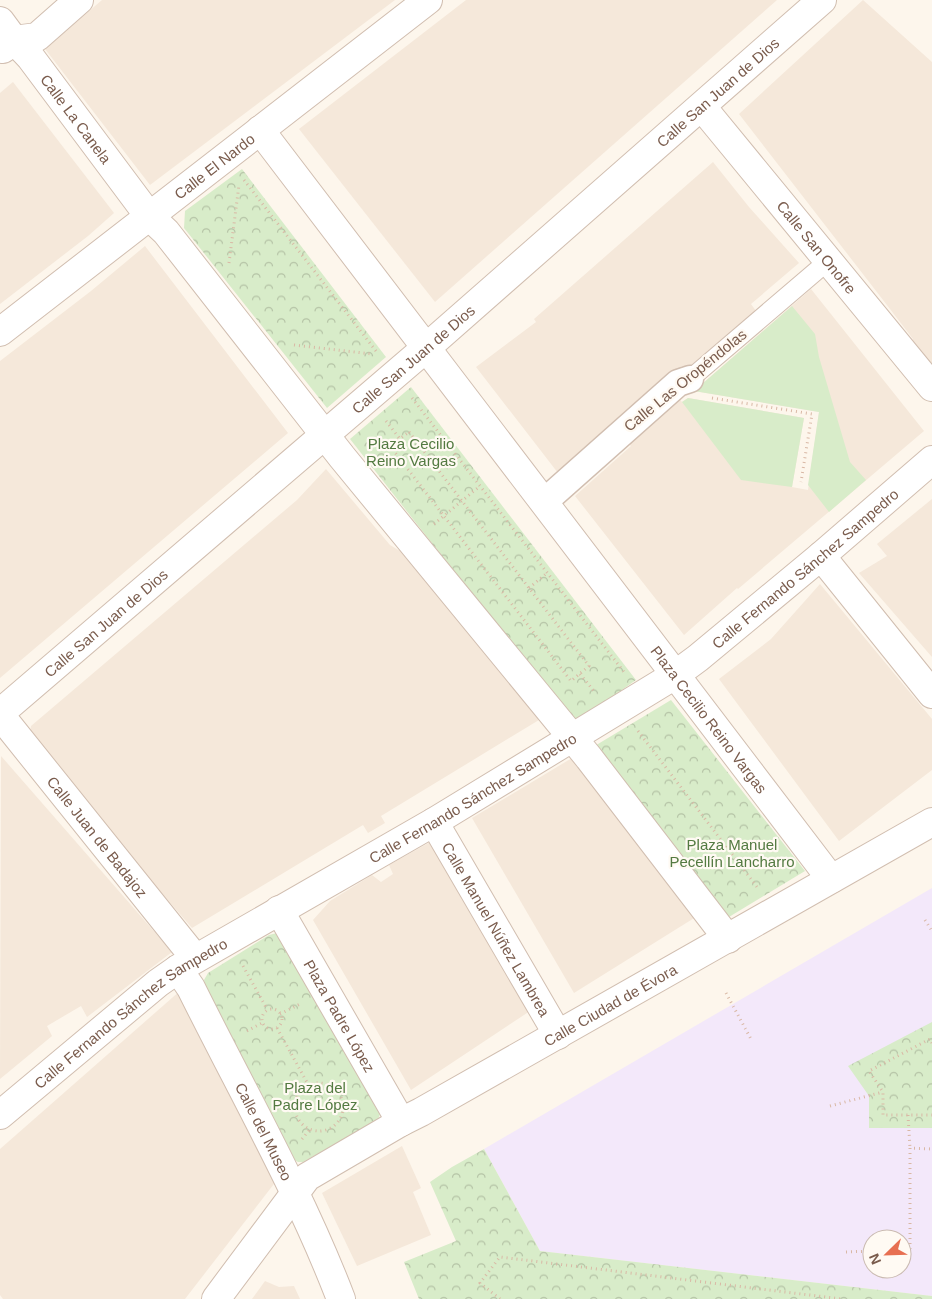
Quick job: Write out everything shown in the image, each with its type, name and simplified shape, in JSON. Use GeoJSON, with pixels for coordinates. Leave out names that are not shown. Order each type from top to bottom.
{"type":"FeatureCollection","features":[{"type":"Feature","properties":{"kind":"street"},"geometry":{"type":"LineString","coordinates":[[5,37],[37,37],[79,0]]}},
{"type":"Feature","properties":{"kind":"street","name":"Calle El Nardo"},"geometry":{"type":"LineString","coordinates":[[0,332],[428,0]]}},
{"type":"Feature","properties":{"kind":"street","name":"Calle San Juan de Dios"},"geometry":{"type":"LineString","coordinates":[[0,714],[426,348],[822,0]]}},
{"type":"Feature","properties":{"kind":"street","name":"Calle La Canela"},"geometry":{"type":"LineString","coordinates":[[5,37],[31,58],[149,216]]}},
{"type":"Feature","properties":{"kind":"street","name":"Calle San Onofre"},"geometry":{"type":"LineString","coordinates":[[702,107],[932,387]]}},
{"type":"Feature","properties":{"kind":"street","name":"Plaza Cecilio Reino Vargas"},"geometry":{"type":"LineString","coordinates":[[260,130],[831,880]]}},
{"type":"Feature","properties":{"kind":"street"},"geometry":{"type":"LineString","coordinates":[[149,216],[166,232],[325,435],[572,738],[728,939]]}},
{"type":"Feature","properties":{"kind":"street","name":"Calle Las Oropéndolas"},"geometry":{"type":"LineString","coordinates":[[544,502],[684,381]]}},
{"type":"Feature","properties":{"kind":"street","name":"Calle Fernando Sánchez Sampedro"},"geometry":{"type":"LineString","coordinates":[[0,1115],[158,982],[228,939],[434,822],[698,658],[821,556],[932,460]]}},
{"type":"Feature","properties":{"kind":"street"},"geometry":{"type":"LineString","coordinates":[[821,556],[932,694]]}},
{"type":"Feature","properties":{"kind":"street","name":"Calle Juan de Badajoz"},"geometry":{"type":"LineString","coordinates":[[0,714],[187,964]]}},
{"type":"Feature","properties":{"kind":"street","name":"Calle Manuel Núñez Lambrea"},"geometry":{"type":"LineString","coordinates":[[434,822],[558,1035]]}},
{"type":"Feature","properties":{"kind":"street","name":"Calle Ciudad de Évora"},"geometry":{"type":"LineString","coordinates":[[216,1299],[307,1177],[932,822]]}},
{"type":"Feature","properties":{"kind":"street","name":"Plaza Padre López"},"geometry":{"type":"LineString","coordinates":[[279,910],[401,1122]]}},
{"type":"Feature","properties":{"kind":"street","name":"Calle del Museo"},"geometry":{"type":"LineString","coordinates":[[187,964],[191,988],[324,1256],[341,1299]]}},
{"type":"Feature","properties":{"kind":"lane","name":"Calle Las Oropéndolas"},"geometry":{"type":"LineString","coordinates":[[684,381],[828,261]]}},
{"type":"Feature","properties":{"kind":"path"},"geometry":{"type":"LineString","coordinates":[[227,272],[240,174],[380,355],[292,344]]}},
{"type":"Feature","properties":{"kind":"path"},"geometry":{"type":"LineString","coordinates":[[684,381],[686,394],[812,414],[801,482]]}},
{"type":"Feature","properties":{"kind":"path"},"geometry":{"type":"LineString","coordinates":[[411,398],[625,674]]}},
{"type":"Feature","properties":{"kind":"path"},"geometry":{"type":"LineString","coordinates":[[385,420],[400,438]]}},
{"type":"Feature","properties":{"kind":"path"},"geometry":{"type":"LineString","coordinates":[[409,432],[462,501],[589,666],[571,681],[390,446],[409,432]]}},
{"type":"Feature","properties":{"kind":"path"},"geometry":{"type":"LineString","coordinates":[[428,529],[480,486]]}},
{"type":"Feature","properties":{"kind":"path"},"geometry":{"type":"LineString","coordinates":[[529,588],[547,573]]}},
{"type":"Feature","properties":{"kind":"path"},"geometry":{"type":"LineString","coordinates":[[620,708],[775,912]]}},
{"type":"Feature","properties":{"kind":"path"},"geometry":{"type":"LineString","coordinates":[[925,920],[932,931]]}},
{"type":"Feature","properties":{"kind":"path"},"geometry":{"type":"LineString","coordinates":[[228,939],[267,1009]]}},
{"type":"Feature","properties":{"kind":"path"},"geometry":{"type":"LineString","coordinates":[[726,993],[752,1041]]}},
{"type":"Feature","properties":{"kind":"path"},"geometry":{"type":"LineString","coordinates":[[274,1008],[281,1014],[282,1021],[277,1028],[269,1029],[263,1024],[262,1014],[267,1009],[274,1008]]}},
{"type":"Feature","properties":{"kind":"path"},"geometry":{"type":"LineString","coordinates":[[277,1028],[309,1086]]}},
{"type":"Feature","properties":{"kind":"path"},"geometry":{"type":"LineString","coordinates":[[932,1042],[930,1039],[869,1070],[883,1092],[883,1116],[932,1115]]}},
{"type":"Feature","properties":{"kind":"path"},"geometry":{"type":"LineString","coordinates":[[314,1083],[326,1084],[335,1089],[340,1095],[343,1103],[342,1114],[338,1123],[330,1129],[319,1131],[310,1129],[298,1118],[295,1108],[296,1102],[301,1092],[309,1086],[314,1083]]}},
{"type":"Feature","properties":{"kind":"path"},"geometry":{"type":"LineString","coordinates":[[830,1106],[883,1092]]}},
{"type":"Feature","properties":{"kind":"path"},"geometry":{"type":"LineString","coordinates":[[908,1115],[910,1229]]}},
{"type":"Feature","properties":{"kind":"path"},"geometry":{"type":"LineString","coordinates":[[910,1148],[932,1149]]}},
{"type":"Feature","properties":{"kind":"path"},"geometry":{"type":"LineString","coordinates":[[846,1252],[862,1251]]}},
{"type":"Feature","properties":{"kind":"path"},"geometry":{"type":"LineString","coordinates":[[500,1299],[480,1283],[500,1257],[842,1299]]}},
{"type":"Feature","properties":{"kind":"shaded area"},"geometry":{"type":"Polygon","coordinates":[[[102,0],[395,0],[150,185],[45,49],[102,0]]]}},
{"type":"Feature","properties":{"kind":"shaded area"},"geometry":{"type":"Polygon","coordinates":[[[466,0],[777,0],[435,302],[299,129],[466,0]]]}},
{"type":"Feature","properties":{"kind":"shaded area"},"geometry":{"type":"Polygon","coordinates":[[[863,0],[932,62],[932,368],[910,342],[913,339],[739,114],[863,0]]]}},
{"type":"Feature","properties":{"kind":"shaded area"},"geometry":{"type":"Polygon","coordinates":[[[13,82],[114,213],[88,236],[0,304],[0,93],[13,82]]]}},
{"type":"Feature","properties":{"kind":"shaded area"},"geometry":{"type":"Polygon","coordinates":[[[713,162],[749,207],[799,263],[751,304],[756,311],[687,372],[682,366],[558,473],[476,367],[536,322],[534,319],[713,162]]]}},
{"type":"Feature","properties":{"kind":"shaded area"},"geometry":{"type":"Polygon","coordinates":[[[145,246],[288,433],[0,678],[0,361],[91,291],[145,246]]]}},
{"type":"Feature","properties":{"kind":"shaded area"},"geometry":{"type":"Polygon","coordinates":[[[811,289],[924,431],[684,635],[575,496],[631,446],[626,441],[678,397],[682,402],[688,398],[804,418],[792,487],[808,490],[819,412],[694,391],[811,289]]]}},
{"type":"Feature","properties":{"kind":"shaded area"},"geometry":{"type":"Polygon","coordinates":[[[326,469],[390,545],[405,554],[539,720],[381,816],[385,823],[368,833],[363,825],[192,928],[29,740],[31,726],[297,500],[326,469]]]}},
{"type":"Feature","properties":{"kind":"shaded area"},"geometry":{"type":"Polygon","coordinates":[[[932,499],[932,657],[859,573],[887,556],[877,544],[932,499]]]}},
{"type":"Feature","properties":{"kind":"shaded area"},"geometry":{"type":"Polygon","coordinates":[[[820,584],[932,719],[932,770],[839,841],[719,679],[771,639],[820,584]]]}},
{"type":"Feature","properties":{"kind":"shaded area"},"geometry":{"type":"Polygon","coordinates":[[[577,755],[699,915],[574,993],[472,818],[577,755]]]}},
{"type":"Feature","properties":{"kind":"shaded area"},"geometry":{"type":"Polygon","coordinates":[[[1,756],[172,952],[87,1017],[81,1006],[47,1026],[52,1036],[0,1079],[1,756]]]}},
{"type":"Feature","properties":{"kind":"shaded area"},"geometry":{"type":"Polygon","coordinates":[[[434,840],[533,1009],[411,1090],[313,920],[330,901],[372,875],[381,882],[393,874],[389,865],[434,840]]]}},
{"type":"Feature","properties":{"kind":"shaded area"},"geometry":{"type":"Polygon","coordinates":[[[932,888],[932,1296],[540,1251],[484,1149],[932,888]]]}},
{"type":"Feature","properties":{"kind":"shaded area"},"geometry":{"type":"Polygon","coordinates":[[[181,990],[277,1180],[185,1299],[3,1299],[0,1295],[0,1149],[181,990]]]}},
{"type":"Feature","properties":{"kind":"shaded area"},"geometry":{"type":"Polygon","coordinates":[[[402,1146],[421,1188],[413,1192],[431,1235],[357,1266],[322,1193],[402,1146]]]}},
{"type":"Feature","properties":{"kind":"shaded area"},"geometry":{"type":"Polygon","coordinates":[[[265,1281],[279,1287],[294,1286],[300,1299],[252,1299],[265,1281]]]}},
{"type":"Feature","properties":{"kind":"green space","name":"Plaza Cecilio Reino Vargas"},"geometry":{"type":"Polygon","coordinates":[[[242,169],[386,357],[327,408],[184,228],[185,211],[242,169]]]}},
{"type":"Feature","properties":{"kind":"green space"},"geometry":{"type":"Polygon","coordinates":[[[792,306],[815,334],[819,357],[850,462],[866,480],[829,512],[808,485],[819,412],[694,391],[792,306]]]}},
{"type":"Feature","properties":{"kind":"green space","name":"Plaza Cecilio Reino Vargas"},"geometry":{"type":"Polygon","coordinates":[[[411,387],[636,680],[574,724],[350,439],[411,387]]]}},
{"type":"Feature","properties":{"kind":"green space"},"geometry":{"type":"Polygon","coordinates":[[[688,398],[804,418],[792,487],[741,480],[682,402],[688,398]]]}},
{"type":"Feature","properties":{"kind":"green space","name":"Plaza Manuel Pecellín Lancharro"},"geometry":{"type":"Polygon","coordinates":[[[671,700],[805,871],[724,920],[593,747],[671,700]]]}},
{"type":"Feature","properties":{"kind":"green space","name":"Plaza del Padre López"},"geometry":{"type":"Polygon","coordinates":[[[277,933],[381,1111],[378,1120],[303,1162],[298,1162],[291,1158],[205,986],[204,980],[208,973],[269,935],[277,933]]]}},
{"type":"Feature","properties":{"kind":"green space"},"geometry":{"type":"Polygon","coordinates":[[[932,1022],[932,1128],[869,1128],[869,1096],[848,1066],[932,1022]]]}},
{"type":"Feature","properties":{"kind":"green space"},"geometry":{"type":"Polygon","coordinates":[[[484,1149],[540,1251],[932,1296],[932,1299],[419,1299],[404,1262],[456,1241],[430,1182],[484,1149]]]}}]}
